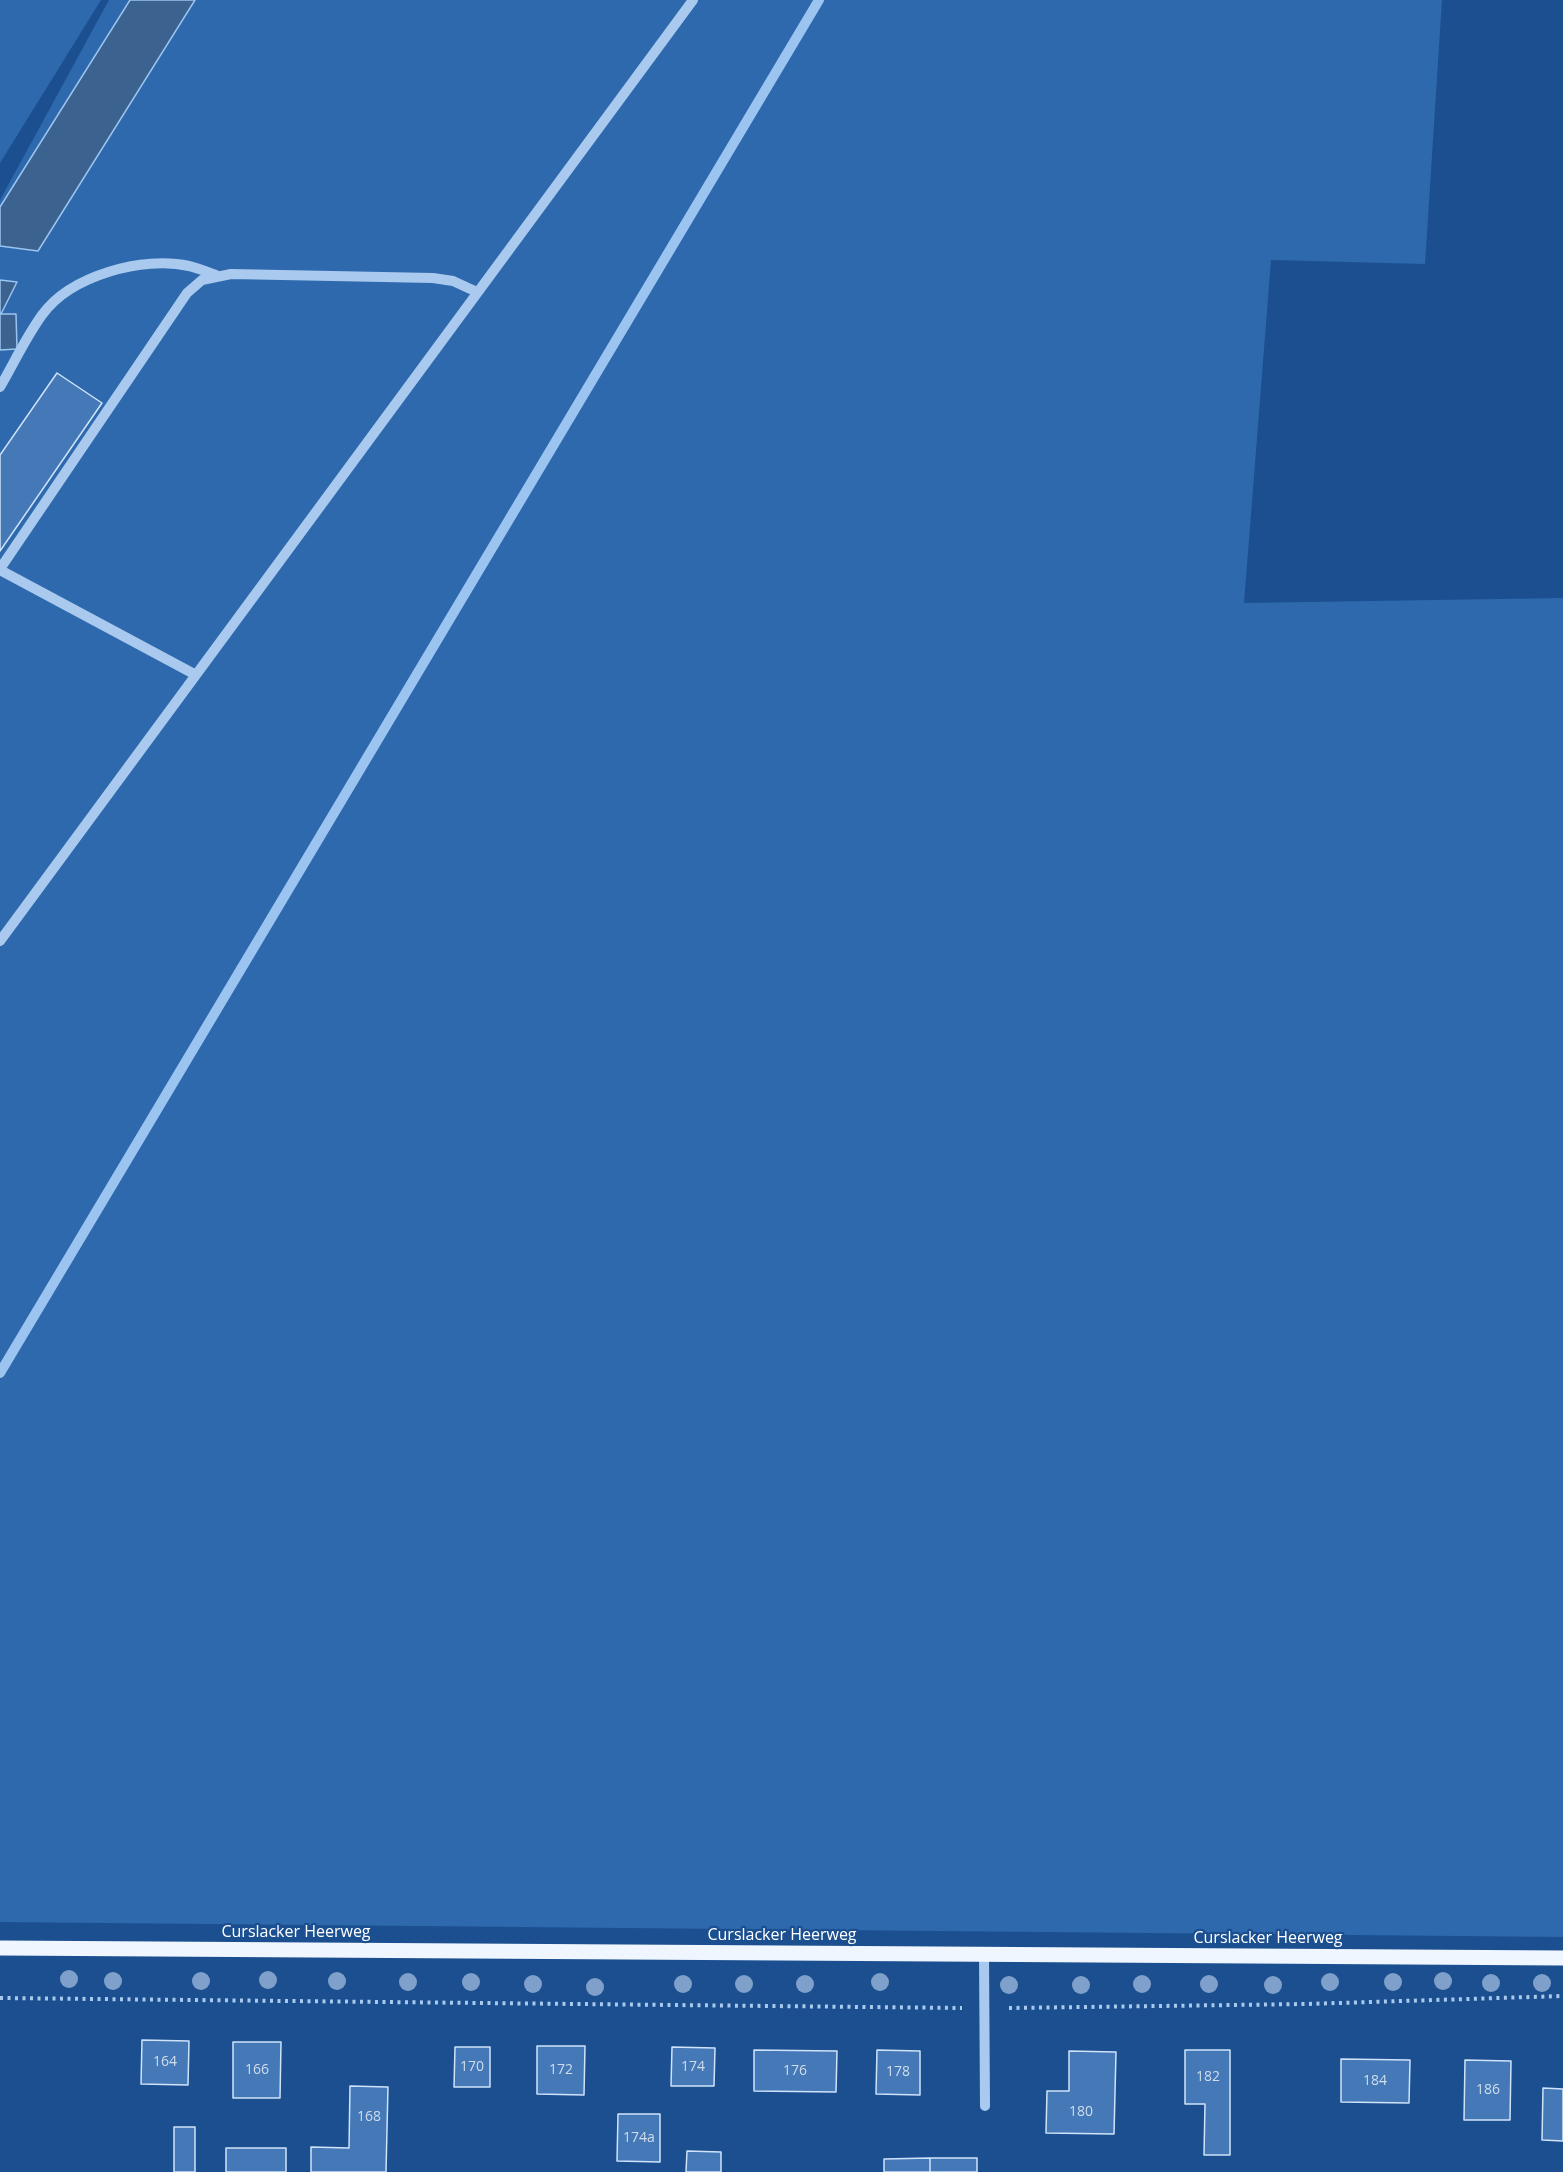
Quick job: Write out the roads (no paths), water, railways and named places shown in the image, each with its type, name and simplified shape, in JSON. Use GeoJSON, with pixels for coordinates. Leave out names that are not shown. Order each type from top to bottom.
{"type":"FeatureCollection","features":[{"type":"Feature","properties":{"kind":"main road","name":"Curslacker Heerweg"},"geometry":{"type":"LineString","coordinates":[[0,1948],[1563,1958]]}},
{"type":"Feature","properties":{"kind":"street"},"geometry":{"type":"LineString","coordinates":[[0,941],[693,0]]}},
{"type":"Feature","properties":{"kind":"street"},"geometry":{"type":"LineString","coordinates":[[0,387],[43,313],[90,278],[115,269],[154,265],[189,266],[216,275],[433,278],[453,281],[477,292]]}},
{"type":"Feature","properties":{"kind":"street"},"geometry":{"type":"LineString","coordinates":[[196,675],[0,570],[188,293],[202,280],[216,275]]}},
{"type":"Feature","properties":{"kind":"street"},"geometry":{"type":"LineString","coordinates":[[984,1954],[985,2106]]}},
{"type":"Feature","properties":{"kind":"waterway"},"geometry":{"type":"LineString","coordinates":[[0,1373],[819,0]]}}]}
